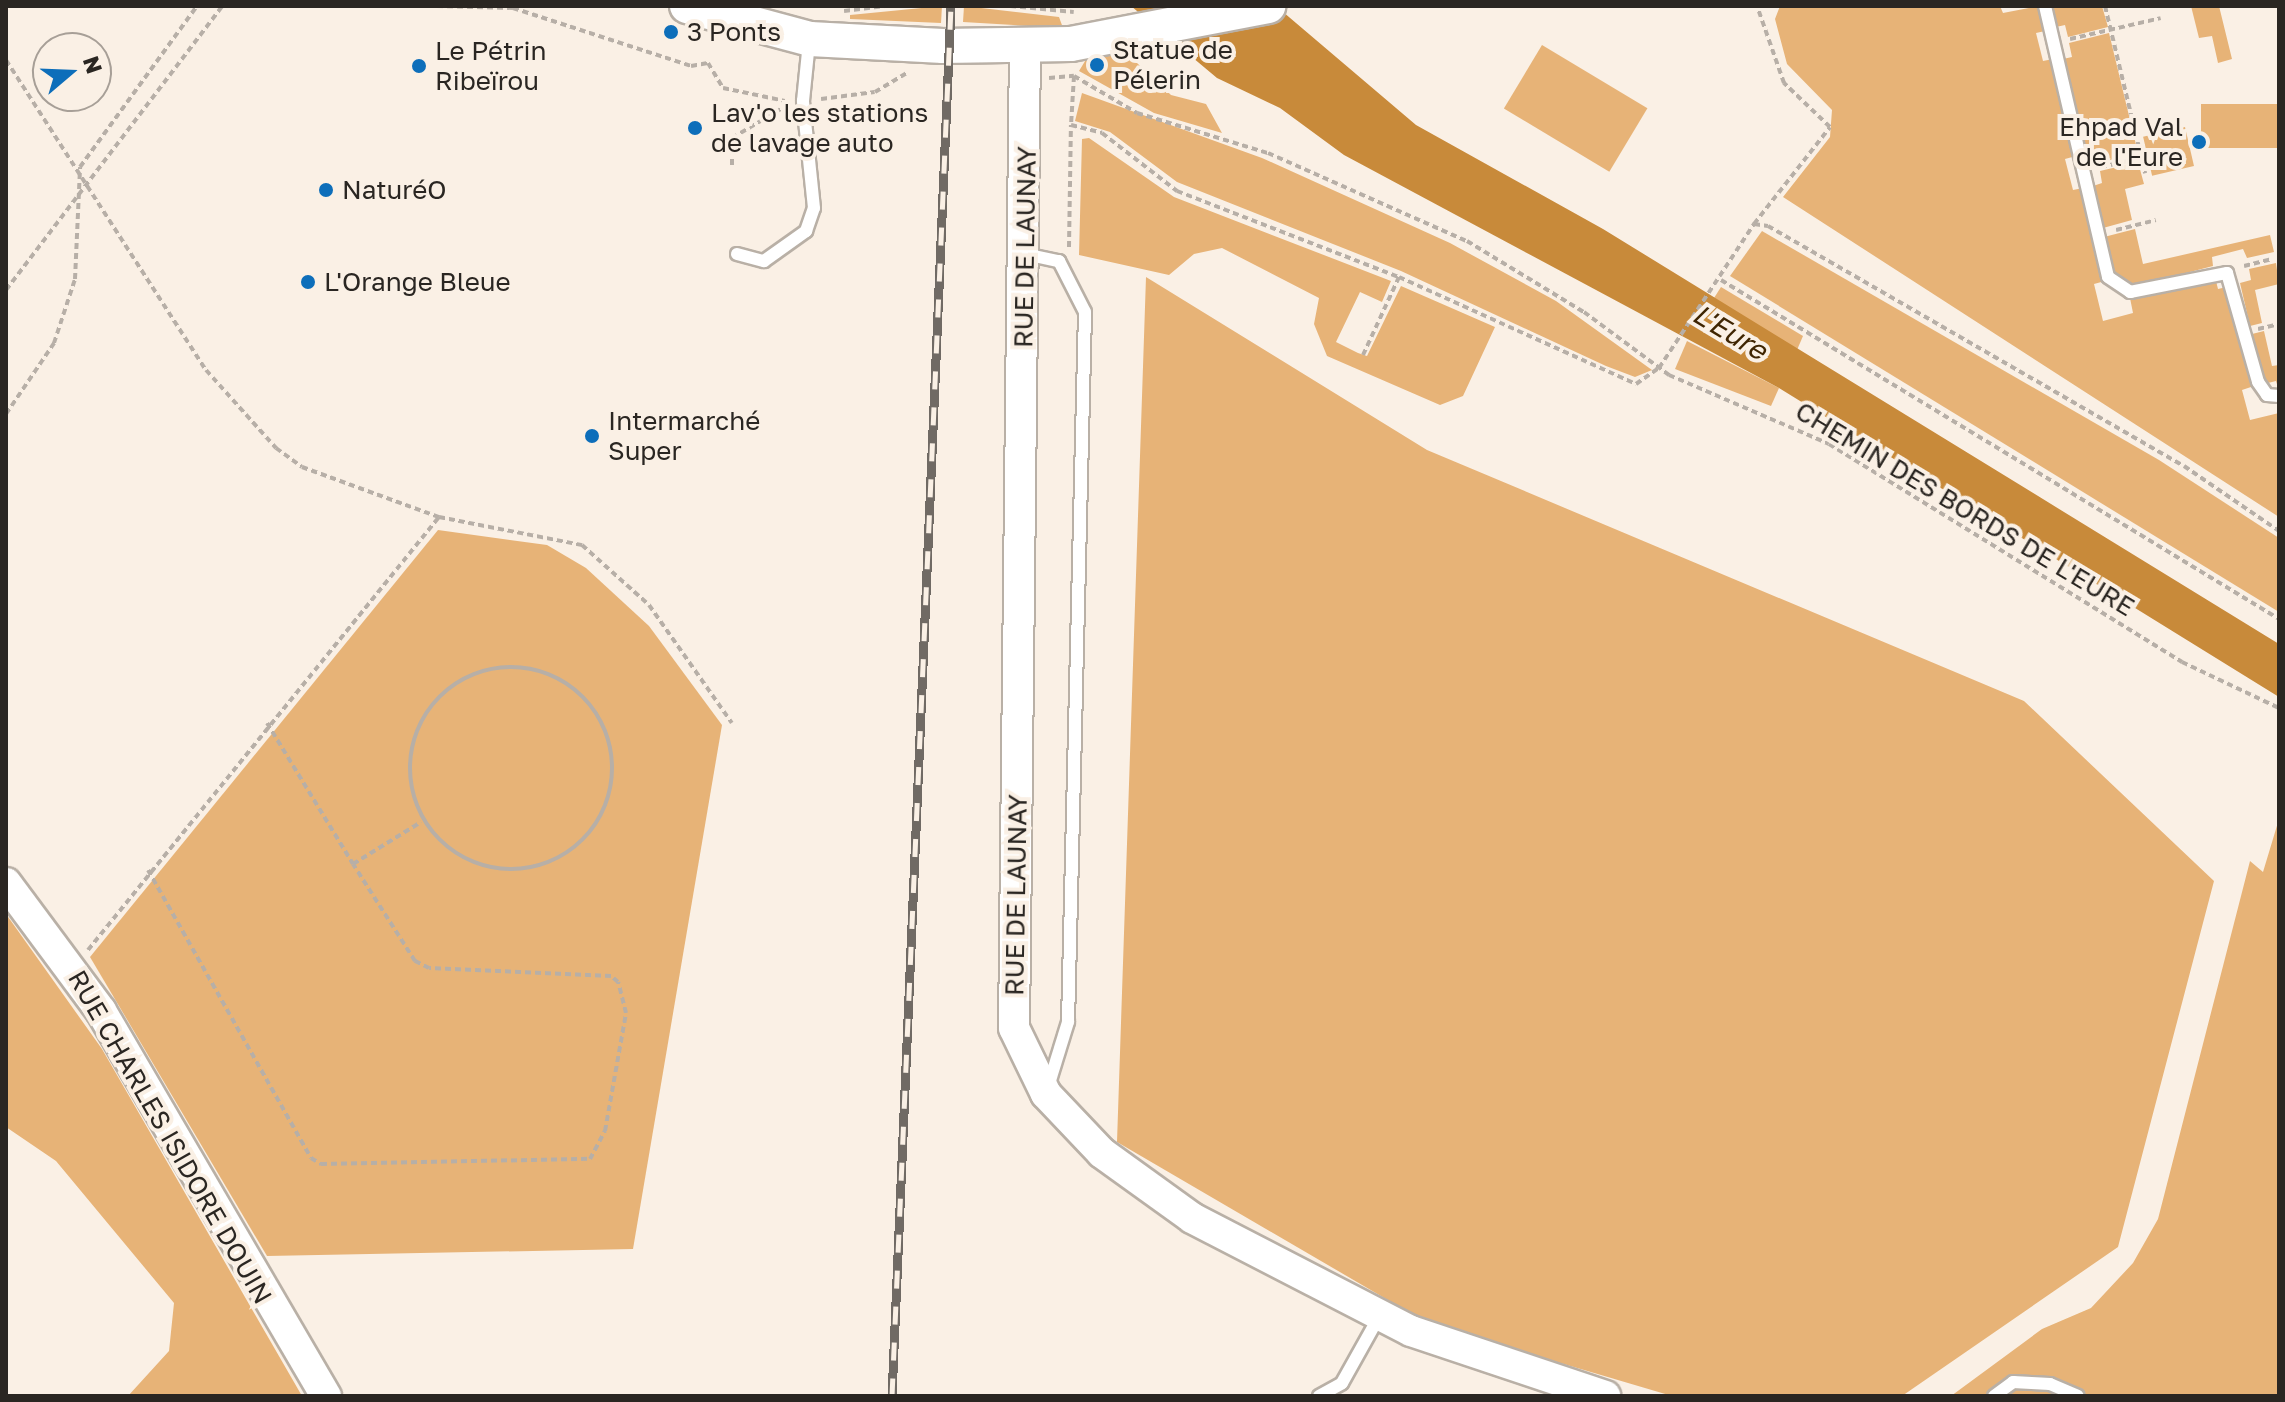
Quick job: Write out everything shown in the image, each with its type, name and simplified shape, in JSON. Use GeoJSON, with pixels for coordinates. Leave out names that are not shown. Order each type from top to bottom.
{"type":"FeatureCollection","features":[{"type":"Feature","properties":{"kind":"main road"},"geometry":{"type":"LineString","coordinates":[[687,6],[819,26],[1025,45],[1148,29],[1268,6]]}},
{"type":"Feature","properties":{"kind":"street","name":"RUE DE LAUNAY"},"geometry":{"type":"LineString","coordinates":[[1025,45],[1014,1028],[1046,1094],[1102,1153],[1192,1218],[1380,1315],[1605,1396]]}},
{"type":"Feature","properties":{"kind":"street","name":"RUE CHARLES ISIDORE DOUIN"},"geometry":{"type":"LineString","coordinates":[[6,883],[70,965],[326,1396]]}},
{"type":"Feature","properties":{"kind":"lane"},"geometry":{"type":"LineString","coordinates":[[2045,6],[2108,277],[2120,289],[2227,273],[2258,382],[2267,395],[2279,396]]}},
{"type":"Feature","properties":{"kind":"lane"},"geometry":{"type":"LineString","coordinates":[[737,254],[764,261],[806,231],[814,208],[797,102],[819,26]]}},
{"type":"Feature","properties":{"kind":"lane"},"geometry":{"type":"LineString","coordinates":[[1025,254],[1063,268],[1085,312],[1068,1022],[1046,1094]]}},
{"type":"Feature","properties":{"kind":"lane"},"geometry":{"type":"LineString","coordinates":[[1319,1396],[1342,1383],[1380,1315]]}},
{"type":"Feature","properties":{"kind":"lane"},"geometry":{"type":"LineString","coordinates":[[1994,1396],[2013,1382],[2050,1384],[2078,1396]]}},
{"type":"Feature","properties":{"kind":"path"},"geometry":{"type":"LineString","coordinates":[[6,414],[54,343],[75,279],[80,167],[197,6]]}},
{"type":"Feature","properties":{"kind":"path"},"geometry":{"type":"LineString","coordinates":[[6,290],[222,6]]}},
{"type":"Feature","properties":{"kind":"path"},"geometry":{"type":"LineString","coordinates":[[437,6],[513,8],[691,66],[708,63],[723,88],[797,102],[875,92],[919,66]]}},
{"type":"Feature","properties":{"kind":"path"},"geometry":{"type":"LineString","coordinates":[[819,26],[885,6]]}},
{"type":"Feature","properties":{"kind":"path"},"geometry":{"type":"LineString","coordinates":[[1010,6],[1072,13]]}},
{"type":"Feature","properties":{"kind":"path"},"geometry":{"type":"LineString","coordinates":[[1071,125],[1102,133],[1188,196],[1399,277],[1636,384],[1659,368],[1721,280],[1754,224],[1830,127],[1784,83],[1757,6]]}},
{"type":"Feature","properties":{"kind":"path"},"geometry":{"type":"LineString","coordinates":[[2105,6],[2145,173]]}},
{"type":"Feature","properties":{"kind":"path"},"geometry":{"type":"LineString","coordinates":[[2054,43],[2161,18]]}},
{"type":"Feature","properties":{"kind":"path"},"geometry":{"type":"LineString","coordinates":[[6,60],[90,181],[206,370],[276,448],[302,467],[439,517],[582,545],[649,605],[732,723]]}},
{"type":"Feature","properties":{"kind":"path"},"geometry":{"type":"LineString","coordinates":[[1027,79],[1074,76],[1063,268]]}},
{"type":"Feature","properties":{"kind":"path","name":"CHEMIN DES BORDS DE L'EURE"},"geometry":{"type":"LineString","coordinates":[[1074,76],[1137,113],[1268,153],[1467,241],[1659,368],[1829,444],[2182,662],[2279,708]]}},
{"type":"Feature","properties":{"kind":"path"},"geometry":{"type":"LineString","coordinates":[[732,165],[732,138],[797,102]]}},
{"type":"Feature","properties":{"kind":"path"},"geometry":{"type":"LineString","coordinates":[[2083,171],[2141,158]]}},
{"type":"Feature","properties":{"kind":"path"},"geometry":{"type":"LineString","coordinates":[[2098,234],[2156,220]]}},
{"type":"Feature","properties":{"kind":"path"},"geometry":{"type":"LineString","coordinates":[[1754,224],[2184,466],[2279,531]]}},
{"type":"Feature","properties":{"kind":"path"},"geometry":{"type":"LineString","coordinates":[[2227,273],[2272,259]]}},
{"type":"Feature","properties":{"kind":"path"},"geometry":{"type":"LineString","coordinates":[[1363,355],[1399,277]]}},
{"type":"Feature","properties":{"kind":"path"},"geometry":{"type":"LineString","coordinates":[[1721,280],[2279,619]]}},
{"type":"Feature","properties":{"kind":"path"},"geometry":{"type":"LineString","coordinates":[[70,965],[439,517]]}},
{"type":"Feature","properties":{"kind":"path"},"geometry":{"type":"LineString","coordinates":[[490,666],[530,667],[567,683],[594,712],[612,787],[599,824],[563,854],[525,869],[485,868],[421,822],[410,783],[413,743],[428,708],[453,682],[490,666]]}},
{"type":"Feature","properties":{"kind":"path"},"geometry":{"type":"LineString","coordinates":[[148,870],[311,1158],[321,1164],[590,1159],[605,1131],[626,1013],[618,982],[611,976],[429,968],[415,961],[267,723]]}},
{"type":"Feature","properties":{"kind":"path"},"geometry":{"type":"LineString","coordinates":[[353,864],[421,822]]}},
{"type":"Feature","properties":{"kind":"shaded area"},"geometry":{"type":"Polygon","coordinates":[[[942,6],[941,23],[850,19],[850,15],[942,6]]]}},
{"type":"Feature","properties":{"kind":"shaded area"},"geometry":{"type":"Polygon","coordinates":[[[964,6],[1059,17],[1063,28],[963,22],[964,6]]]}},
{"type":"Feature","properties":{"kind":"shaded area"},"geometry":{"type":"Polygon","coordinates":[[[1780,6],[2000,6],[2003,13],[2039,6],[2045,31],[2036,33],[2043,61],[2053,59],[2076,156],[2065,159],[2073,190],[2083,188],[2105,281],[2094,284],[2103,321],[2133,313],[2130,298],[2215,277],[2218,289],[2231,286],[2254,386],[2242,390],[2250,420],[2279,413],[2279,517],[1783,197],[1830,137],[1832,110],[1787,64],[1775,19],[1780,6]]]}},
{"type":"Feature","properties":{"kind":"shaded area"},"geometry":{"type":"Polygon","coordinates":[[[2052,6],[2102,6],[2108,27],[2068,37],[2065,25],[2056,27],[2052,6]]]}},
{"type":"Feature","properties":{"kind":"shaded area"},"geometry":{"type":"Polygon","coordinates":[[[2191,6],[2219,6],[2232,59],[2218,63],[2212,36],[2199,38],[2191,6]]]}},
{"type":"Feature","properties":{"kind":"shaded area"},"geometry":{"type":"Polygon","coordinates":[[[2109,33],[2138,153],[2098,163],[2095,151],[2085,154],[2063,59],[2072,57],[2069,43],[2109,33]]]}},
{"type":"Feature","properties":{"kind":"shaded area"},"geometry":{"type":"Polygon","coordinates":[[[1542,45],[1647,108],[1609,172],[1504,108],[1542,45]]]}},
{"type":"Feature","properties":{"kind":"shaded area"},"geometry":{"type":"Polygon","coordinates":[[[1120,47],[1171,95],[1206,104],[1222,133],[1154,113],[1079,71],[1090,53],[1120,47]]]}},
{"type":"Feature","properties":{"kind":"shaded area"},"geometry":{"type":"Polygon","coordinates":[[[1082,93],[1262,158],[1450,243],[1556,301],[1652,370],[1635,377],[1606,366],[1401,271],[1177,182],[1110,132],[1075,121],[1082,93]]]}},
{"type":"Feature","properties":{"kind":"shaded area"},"geometry":{"type":"Polygon","coordinates":[[[2201,104],[2279,104],[2279,148],[2201,148],[2201,104]]]}},
{"type":"Feature","properties":{"kind":"shaded area"},"geometry":{"type":"Polygon","coordinates":[[[2185,127],[2194,166],[2152,176],[2143,137],[2185,127]]]}},
{"type":"Feature","properties":{"kind":"shaded area"},"geometry":{"type":"Polygon","coordinates":[[[1089,138],[1174,197],[1391,281],[1382,302],[1360,292],[1336,342],[1358,353],[1367,356],[1401,286],[1495,327],[1463,396],[1440,405],[1327,356],[1314,324],[1319,298],[1222,248],[1194,254],[1169,275],[1079,255],[1082,139],[1089,138]]]}},
{"type":"Feature","properties":{"kind":"shaded area"},"geometry":{"type":"Polygon","coordinates":[[[2138,162],[2144,184],[2125,189],[2132,220],[2103,228],[2093,186],[2102,183],[2100,171],[2138,162]]]}},
{"type":"Feature","properties":{"kind":"shaded area"},"geometry":{"type":"Polygon","coordinates":[[[2135,229],[2143,264],[2270,235],[2274,252],[2247,258],[2243,249],[2212,257],[2213,266],[2128,288],[2125,278],[2115,280],[2104,237],[2135,229]]]}},
{"type":"Feature","properties":{"kind":"shaded area"},"geometry":{"type":"Polygon","coordinates":[[[1762,231],[2159,460],[2279,538],[2279,612],[1730,276],[1762,231]]]}},
{"type":"Feature","properties":{"kind":"shaded area"},"geometry":{"type":"Polygon","coordinates":[[[2276,263],[2279,284],[2255,290],[2262,323],[2250,326],[2240,283],[2251,280],[2249,269],[2276,263]]]}},
{"type":"Feature","properties":{"kind":"shaded area"},"geometry":{"type":"Polygon","coordinates":[[[1146,277],[1427,450],[2024,701],[2214,881],[2118,1247],[1902,1396],[1672,1396],[1429,1324],[1117,1142],[1146,277]]]}},
{"type":"Feature","properties":{"kind":"shaded area"},"geometry":{"type":"Polygon","coordinates":[[[1721,287],[1803,336],[1797,350],[1714,298],[1721,287]]]}},
{"type":"Feature","properties":{"kind":"shaded area"},"geometry":{"type":"Polygon","coordinates":[[[2264,331],[2272,366],[2279,365],[2279,391],[2276,381],[2264,384],[2252,334],[2264,331]]]}},
{"type":"Feature","properties":{"kind":"shaded area"},"geometry":{"type":"Polygon","coordinates":[[[1687,341],[1779,388],[1771,406],[1675,369],[1687,341]]]}},
{"type":"Feature","properties":{"kind":"shaded area"},"geometry":{"type":"Polygon","coordinates":[[[438,530],[547,545],[586,568],[649,626],[722,725],[633,1249],[267,1256],[90,957],[438,530]]]}},
{"type":"Feature","properties":{"kind":"shaded area"},"geometry":{"type":"Polygon","coordinates":[[[2279,819],[2279,1396],[1951,1396],[2042,1329],[2091,1308],[2133,1263],[2158,1219],[2250,861],[2263,872],[2279,819]]]}},
{"type":"Feature","properties":{"kind":"shaded area"},"geometry":{"type":"Polygon","coordinates":[[[6,914],[102,1049],[302,1396],[128,1396],[169,1351],[174,1303],[56,1161],[6,1127],[6,914]]]}},
{"type":"Feature","properties":{"kind":"water","name":"L'Eure"},"geometry":{"type":"Polygon","coordinates":[[[1131,6],[1276,6],[1416,125],[1603,229],[2279,644],[2279,697],[1779,388],[1344,155],[1280,108],[1217,78],[1131,6]]]}},
{"type":"Feature","properties":{"kind":"railway"},"geometry":{"type":"LineString","coordinates":[[892,1396],[951,6]]}},
{"type":"Feature","properties":{"kind":"place","name":"3 Ponts"},"geometry":{"type":"Point","coordinates":[671,32]}},
{"type":"Feature","properties":{"kind":"place","name":"Statue de Pélerin"},"geometry":{"type":"Point","coordinates":[1097,65]}},
{"type":"Feature","properties":{"kind":"place","name":"Le Pétrin Ribeïrou"},"geometry":{"type":"Point","coordinates":[419,66]}},
{"type":"Feature","properties":{"kind":"place","name":"Lav'o les stations de lavage auto"},"geometry":{"type":"Point","coordinates":[695,128]}},
{"type":"Feature","properties":{"kind":"place","name":"Ehpad Val de l'Eure"},"geometry":{"type":"Point","coordinates":[2199,142]}},
{"type":"Feature","properties":{"kind":"place","name":"NaturéO"},"geometry":{"type":"Point","coordinates":[326,190]}},
{"type":"Feature","properties":{"kind":"place","name":"L'Orange Bleue"},"geometry":{"type":"Point","coordinates":[308,282]}},
{"type":"Feature","properties":{"kind":"place","name":"Intermarché Super"},"geometry":{"type":"Point","coordinates":[592,436]}}]}
